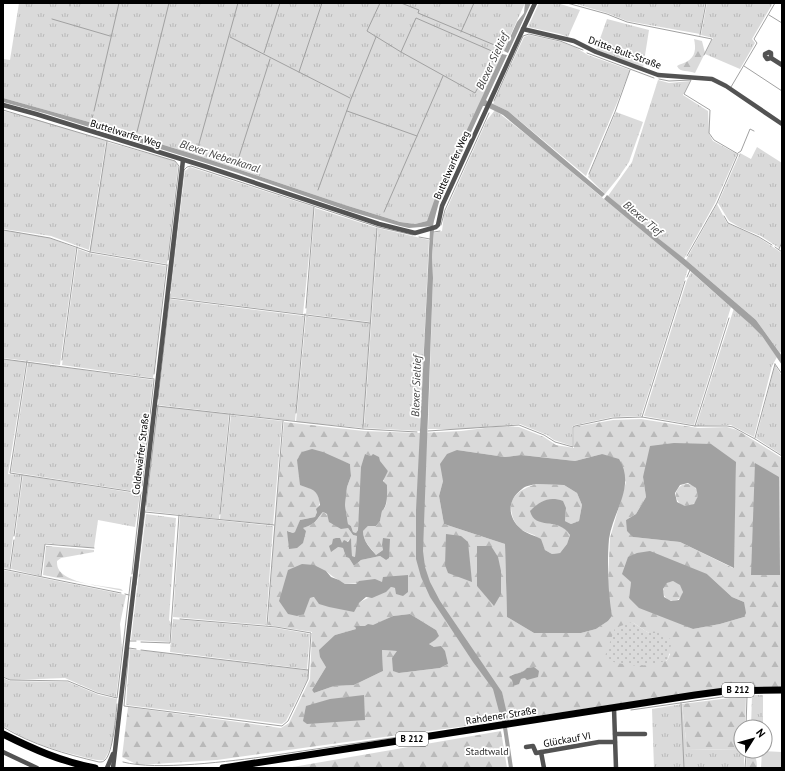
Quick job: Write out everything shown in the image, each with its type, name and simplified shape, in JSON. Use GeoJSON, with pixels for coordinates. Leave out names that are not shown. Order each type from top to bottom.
{"type":"FeatureCollection","features":[{"type":"Feature","properties":{"kind":"main road","name":"Rahdener Straße"},"geometry":{"type":"LineString","coordinates":[[224,768],[725,691],[782,690]]}},
{"type":"Feature","properties":{"kind":"main road"},"geometry":{"type":"LineString","coordinates":[[3,734],[52,757],[93,768]]}},
{"type":"Feature","properties":{"kind":"street"},"geometry":{"type":"LineString","coordinates":[[523,29],[535,3]]}},
{"type":"Feature","properties":{"kind":"street","name":"Buttelwarfer Weg"},"geometry":{"type":"LineString","coordinates":[[3,105],[183,160],[379,224],[415,233],[434,228],[438,225],[442,206],[523,29]]}},
{"type":"Feature","properties":{"kind":"street","name":"Dritte-Bult-Straße"},"geometry":{"type":"LineString","coordinates":[[523,29],[574,42],[658,75],[712,79],[726,86],[782,124]]}},
{"type":"Feature","properties":{"kind":"street"},"geometry":{"type":"LineString","coordinates":[[771,58],[782,65]]}},
{"type":"Feature","properties":{"kind":"street","name":"Coldewärfer Straße"},"geometry":{"type":"LineString","coordinates":[[113,768],[183,160]]}},
{"type":"Feature","properties":{"kind":"street"},"geometry":{"type":"LineString","coordinates":[[614,708],[616,768]]}},
{"type":"Feature","properties":{"kind":"street"},"geometry":{"type":"LineString","coordinates":[[615,734],[645,734]]}},
{"type":"Feature","properties":{"kind":"street","name":"Glückauf VI"},"geometry":{"type":"LineString","coordinates":[[526,747],[533,746],[536,753],[599,742],[615,742]]}},
{"type":"Feature","properties":{"kind":"street","name":"Coldewärfer Straße"},"geometry":{"type":"LineString","coordinates":[[107,768],[114,750]]}},
{"type":"Feature","properties":{"kind":"street"},"geometry":{"type":"LineString","coordinates":[[3,752],[37,768]]}},
{"type":"Feature","properties":{"kind":"street"},"geometry":{"type":"LineString","coordinates":[[541,752],[544,768]]}},
{"type":"Feature","properties":{"kind":"green space"},"geometry":{"type":"Polygon","coordinates":[[[19,3],[525,3],[427,221],[415,224],[400,222],[193,154],[89,122],[3,98],[3,59],[10,60],[19,3]]]}},
{"type":"Feature","properties":{"kind":"green space"},"geometry":{"type":"Polygon","coordinates":[[[539,3],[557,3],[580,10],[568,37],[528,27],[539,3]]]}},
{"type":"Feature","properties":{"kind":"green space"},"geometry":{"type":"Polygon","coordinates":[[[573,3],[705,3],[700,34],[627,21],[607,13],[573,3]]]}},
{"type":"Feature","properties":{"kind":"green space"},"geometry":{"type":"Polygon","coordinates":[[[707,3],[773,3],[752,39],[755,43],[740,69],[705,54],[713,38],[701,35],[707,3]]]}},
{"type":"Feature","properties":{"kind":"green space"},"geometry":{"type":"Polygon","coordinates":[[[607,19],[649,30],[643,68],[596,50],[607,19]]]}},
{"type":"Feature","properties":{"kind":"green space"},"geometry":{"type":"Polygon","coordinates":[[[529,35],[561,42],[575,47],[588,55],[630,70],[586,176],[508,111],[493,104],[524,37],[529,35]]]}},
{"type":"Feature","properties":{"kind":"green space"},"geometry":{"type":"Polygon","coordinates":[[[694,39],[702,41],[705,53],[695,73],[680,70],[677,66],[692,58],[695,49],[694,39]]]}},
{"type":"Feature","properties":{"kind":"green space"},"geometry":{"type":"Polygon","coordinates":[[[658,80],[669,83],[690,81],[683,95],[708,111],[709,134],[713,141],[737,154],[715,203],[684,259],[658,238],[653,231],[608,196],[632,162],[658,80]]]}},
{"type":"Feature","properties":{"kind":"green space"},"geometry":{"type":"Polygon","coordinates":[[[495,110],[688,269],[641,416],[613,417],[575,425],[572,427],[572,446],[554,440],[547,435],[520,424],[464,429],[428,429],[433,278],[432,257],[434,233],[442,231],[444,215],[487,120],[495,110]]]}},
{"type":"Feature","properties":{"kind":"green space"},"geometry":{"type":"Polygon","coordinates":[[[3,111],[32,118],[106,141],[89,250],[51,236],[3,229],[3,111]]]}},
{"type":"Feature","properties":{"kind":"green space"},"geometry":{"type":"Polygon","coordinates":[[[616,112],[643,122],[629,162],[605,194],[588,177],[616,112]]]}},
{"type":"Feature","properties":{"kind":"green space"},"geometry":{"type":"Polygon","coordinates":[[[107,142],[175,161],[178,166],[167,264],[90,251],[107,142]]]}},
{"type":"Feature","properties":{"kind":"green space"},"geometry":{"type":"Polygon","coordinates":[[[757,147],[782,163],[782,241],[779,248],[761,236],[741,228],[729,221],[718,203],[740,153],[751,159],[757,147]]]}},
{"type":"Feature","properties":{"kind":"green space"},"geometry":{"type":"Polygon","coordinates":[[[190,167],[314,207],[303,314],[170,297],[185,171],[190,167]]]}},
{"type":"Feature","properties":{"kind":"green space"},"geometry":{"type":"Polygon","coordinates":[[[717,204],[727,223],[758,237],[782,253],[782,350],[780,353],[756,320],[686,260],[717,204]]]}},
{"type":"Feature","properties":{"kind":"green space"},"geometry":{"type":"Polygon","coordinates":[[[315,208],[377,228],[370,322],[306,314],[315,208]]]}},
{"type":"Feature","properties":{"kind":"green space"},"geometry":{"type":"Polygon","coordinates":[[[378,228],[429,240],[420,431],[364,428],[378,228]]]}},
{"type":"Feature","properties":{"kind":"green space"},"geometry":{"type":"Polygon","coordinates":[[[3,230],[50,238],[76,248],[60,365],[3,358],[3,230]]]}},
{"type":"Feature","properties":{"kind":"green space"},"geometry":{"type":"Polygon","coordinates":[[[78,249],[89,253],[166,266],[153,378],[62,365],[78,249]]]}},
{"type":"Feature","properties":{"kind":"green space"},"geometry":{"type":"Polygon","coordinates":[[[691,272],[731,307],[694,425],[644,416],[687,280],[691,272]]]}},
{"type":"Feature","properties":{"kind":"green space"},"geometry":{"type":"Polygon","coordinates":[[[170,299],[304,316],[295,421],[158,405],[170,299]]]}},
{"type":"Feature","properties":{"kind":"green space"},"geometry":{"type":"Polygon","coordinates":[[[734,308],[762,336],[777,357],[772,366],[754,437],[731,425],[696,426],[734,308]]]}},
{"type":"Feature","properties":{"kind":"green space"},"geometry":{"type":"Polygon","coordinates":[[[306,316],[370,323],[363,428],[296,422],[306,316]]]}},
{"type":"Feature","properties":{"kind":"green space"},"geometry":{"type":"Polygon","coordinates":[[[3,359],[26,362],[8,474],[21,475],[9,569],[3,568],[3,359]]]}},
{"type":"Feature","properties":{"kind":"green space"},"geometry":{"type":"Polygon","coordinates":[[[28,362],[153,380],[140,492],[11,472],[28,362]]]}},
{"type":"Feature","properties":{"kind":"green space"},"geometry":{"type":"Polygon","coordinates":[[[775,365],[782,376],[782,455],[756,438],[775,365]]]}},
{"type":"Feature","properties":{"kind":"green space"},"geometry":{"type":"Polygon","coordinates":[[[158,406],[229,414],[219,519],[146,511],[158,406]]]}},
{"type":"Feature","properties":{"kind":"green space"},"geometry":{"type":"Polygon","coordinates":[[[231,415],[282,421],[273,525],[220,519],[231,415]]]}},
{"type":"Feature","properties":{"kind":"green space"},"geometry":{"type":"Polygon","coordinates":[[[641,419],[698,428],[727,427],[737,430],[782,458],[782,688],[657,698],[489,723],[217,760],[138,765],[122,757],[128,707],[281,728],[289,723],[310,679],[312,632],[268,625],[284,422],[364,431],[420,433],[461,431],[501,426],[519,427],[544,437],[556,445],[574,448],[574,427],[613,420],[641,419]],[[457,450],[443,481],[439,496],[444,524],[505,544],[507,617],[534,633],[581,633],[596,629],[608,621],[612,616],[608,581],[610,538],[626,482],[602,454],[575,461],[521,455],[505,457],[457,450]],[[365,454],[358,530],[356,533],[353,532],[351,526],[348,524],[345,505],[347,487],[351,476],[350,464],[337,459],[315,490],[319,497],[319,507],[315,517],[300,520],[296,532],[293,533],[288,531],[289,549],[303,528],[315,522],[323,512],[348,528],[353,535],[357,536],[355,557],[352,556],[351,539],[338,547],[343,548],[346,557],[349,558],[354,566],[361,560],[380,556],[386,560],[382,545],[383,550],[376,555],[369,547],[363,535],[363,531],[368,526],[376,526],[380,521],[382,511],[386,504],[384,477],[388,471],[378,461],[365,454]],[[736,462],[643,477],[646,497],[636,514],[626,520],[633,537],[680,542],[733,568],[736,462]],[[326,571],[310,598],[315,597],[359,603],[363,600],[383,593],[391,587],[408,592],[382,582],[345,584],[326,571]],[[707,574],[631,582],[629,598],[693,629],[720,624],[744,617],[744,602],[732,597],[707,574]],[[410,614],[393,616],[373,626],[356,626],[356,629],[335,635],[326,667],[312,690],[314,693],[334,686],[354,685],[383,671],[382,650],[397,651],[399,673],[440,668],[448,664],[434,647],[429,644],[436,630],[410,614]],[[632,622],[666,661],[670,654],[649,633],[632,622]],[[523,672],[511,675],[513,685],[525,678],[523,672]]]}},
{"type":"Feature","properties":{"kind":"green space"},"geometry":{"type":"Polygon","coordinates":[[[23,475],[140,494],[135,527],[98,520],[94,548],[45,543],[40,576],[11,569],[23,475]]]}},
{"type":"Feature","properties":{"kind":"green space"},"geometry":{"type":"Polygon","coordinates":[[[536,484],[564,485],[577,493],[582,505],[579,521],[571,524],[565,521],[566,508],[545,523],[562,527],[570,535],[567,544],[560,553],[552,554],[545,550],[537,537],[522,530],[513,518],[511,508],[514,498],[521,491],[536,484]]]}},
{"type":"Feature","properties":{"kind":"green space"},"geometry":{"type":"Polygon","coordinates":[[[687,484],[695,487],[698,495],[695,503],[687,506],[679,503],[676,495],[679,487],[687,484]]]}},
{"type":"Feature","properties":{"kind":"green space"},"geometry":{"type":"Polygon","coordinates":[[[146,514],[176,518],[169,620],[171,623],[169,642],[131,640],[146,514]]]}},
{"type":"Feature","properties":{"kind":"green space"},"geometry":{"type":"Polygon","coordinates":[[[180,516],[273,526],[266,625],[173,617],[180,516]]]}},
{"type":"Feature","properties":{"kind":"green space"},"geometry":{"type":"Polygon","coordinates":[[[46,546],[94,550],[94,552],[61,558],[57,561],[58,568],[68,578],[86,583],[121,589],[123,591],[43,575],[46,546]]]}},
{"type":"Feature","properties":{"kind":"green space"},"geometry":{"type":"Polygon","coordinates":[[[3,570],[126,595],[120,624],[122,648],[116,697],[97,692],[65,678],[10,680],[3,676],[3,570]]]}},
{"type":"Feature","properties":{"kind":"green space"},"geometry":{"type":"Polygon","coordinates":[[[673,581],[680,584],[683,591],[680,598],[673,601],[666,598],[663,591],[666,584],[673,581]]]}},
{"type":"Feature","properties":{"kind":"green space"},"geometry":{"type":"Polygon","coordinates":[[[173,619],[276,628],[310,634],[307,669],[170,652],[173,619]]]}},
{"type":"Feature","properties":{"kind":"green space"},"geometry":{"type":"Polygon","coordinates":[[[632,622],[649,633],[660,633],[672,640],[668,659],[666,661],[650,665],[636,666],[604,659],[615,628],[632,622]]]}},
{"type":"Feature","properties":{"kind":"green space"},"geometry":{"type":"Polygon","coordinates":[[[130,649],[308,670],[308,678],[286,721],[282,724],[126,705],[130,649]]]}},
{"type":"Feature","properties":{"kind":"green space"},"geometry":{"type":"Polygon","coordinates":[[[3,678],[10,681],[68,682],[99,695],[117,699],[113,738],[104,760],[92,759],[50,748],[31,741],[3,726],[3,678]]]}},
{"type":"Feature","properties":{"kind":"green space"},"geometry":{"type":"Polygon","coordinates":[[[752,695],[763,695],[763,719],[751,719],[752,695]]]}},
{"type":"Feature","properties":{"kind":"green space"},"geometry":{"type":"Polygon","coordinates":[[[746,696],[745,719],[733,719],[733,750],[687,749],[682,704],[746,696]]]}},
{"type":"Feature","properties":{"kind":"green space"},"geometry":{"type":"Polygon","coordinates":[[[682,704],[687,749],[733,750],[733,759],[744,759],[744,768],[654,768],[652,709],[682,704]]]}},
{"type":"Feature","properties":{"kind":"green space","name":"Stadtwald"},"geometry":{"type":"Polygon","coordinates":[[[501,731],[507,768],[287,768],[501,731]]]}},
{"type":"Feature","properties":{"kind":"green space"},"geometry":{"type":"Polygon","coordinates":[[[773,752],[782,752],[782,768],[761,768],[762,759],[773,759],[773,752]]]}},
{"type":"Feature","properties":{"kind":"green space"},"geometry":{"type":"Polygon","coordinates":[[[747,759],[756,759],[757,768],[746,768],[747,759]]]}},
{"type":"Feature","properties":{"kind":"shaded area"},"geometry":{"type":"Polygon","coordinates":[[[525,3],[531,3],[508,53],[504,51],[517,22],[524,13],[525,3]]]}},
{"type":"Feature","properties":{"kind":"shaded area"},"geometry":{"type":"Polygon","coordinates":[[[502,54],[507,55],[486,100],[488,102],[486,106],[483,106],[439,202],[433,226],[409,228],[400,226],[349,211],[238,173],[47,114],[3,102],[3,98],[89,122],[193,154],[345,205],[400,222],[415,224],[427,221],[434,201],[502,54]]]}},
{"type":"Feature","properties":{"kind":"shaded area"},"geometry":{"type":"Polygon","coordinates":[[[491,103],[508,111],[605,194],[602,197],[503,115],[489,108],[491,103]]]}},
{"type":"Feature","properties":{"kind":"shaded area"},"geometry":{"type":"Polygon","coordinates":[[[607,195],[659,236],[658,238],[756,320],[782,356],[782,365],[762,336],[750,324],[688,269],[604,199],[607,195]]]}},
{"type":"Feature","properties":{"kind":"shaded area"},"geometry":{"type":"Polygon","coordinates":[[[430,230],[434,230],[423,551],[425,567],[430,582],[440,601],[502,692],[508,718],[501,719],[493,689],[473,662],[430,597],[421,577],[416,559],[416,510],[430,230]]]}},
{"type":"Feature","properties":{"kind":"shaded area"},"geometry":{"type":"Polygon","coordinates":[[[674,443],[711,444],[736,462],[734,568],[680,542],[633,537],[627,531],[626,520],[636,514],[646,497],[643,477],[650,446],[674,443]],[[688,483],[680,485],[675,493],[677,502],[685,506],[694,504],[698,496],[696,488],[688,483]]]}},
{"type":"Feature","properties":{"kind":"shaded area"},"geometry":{"type":"Polygon","coordinates":[[[312,449],[323,452],[350,464],[351,476],[347,487],[345,505],[348,524],[351,526],[353,532],[356,533],[358,530],[361,467],[365,454],[371,456],[373,454],[379,457],[380,461],[388,471],[383,481],[387,485],[386,503],[382,511],[380,521],[376,526],[368,526],[363,531],[363,535],[367,544],[376,555],[383,550],[383,538],[390,539],[389,558],[386,560],[380,556],[361,560],[354,566],[349,558],[346,557],[343,548],[338,547],[331,552],[329,546],[332,544],[333,539],[340,538],[342,543],[344,540],[348,542],[351,538],[352,556],[355,557],[357,536],[353,535],[348,528],[341,529],[329,522],[327,514],[323,512],[313,524],[303,528],[306,531],[303,543],[297,548],[289,549],[287,531],[293,533],[295,532],[300,520],[315,517],[317,512],[316,509],[320,505],[318,496],[314,491],[300,485],[297,460],[302,452],[312,449]]]}},
{"type":"Feature","properties":{"kind":"shaded area"},"geometry":{"type":"Polygon","coordinates":[[[457,450],[505,457],[521,455],[575,461],[602,454],[619,459],[624,469],[625,479],[622,499],[609,539],[608,578],[612,616],[608,621],[596,629],[581,633],[534,633],[507,617],[505,544],[444,524],[439,496],[443,481],[440,464],[447,454],[457,450]],[[536,484],[527,486],[517,493],[511,503],[511,514],[516,524],[525,532],[541,539],[545,550],[552,554],[560,553],[567,544],[570,535],[565,529],[559,526],[537,521],[530,511],[545,500],[553,499],[563,501],[566,508],[565,521],[571,524],[579,521],[582,505],[577,493],[564,485],[536,484]]]}},
{"type":"Feature","properties":{"kind":"shaded area"},"geometry":{"type":"Polygon","coordinates":[[[755,463],[779,477],[780,575],[751,575],[755,463]]]}},
{"type":"Feature","properties":{"kind":"shaded area"},"geometry":{"type":"Polygon","coordinates":[[[446,534],[461,536],[468,542],[472,582],[448,573],[445,565],[446,534]]]}},
{"type":"Feature","properties":{"kind":"shaded area"},"geometry":{"type":"Polygon","coordinates":[[[477,546],[491,546],[498,557],[501,571],[501,594],[494,606],[477,586],[477,546]]]}},
{"type":"Feature","properties":{"kind":"shaded area"},"geometry":{"type":"Polygon","coordinates":[[[650,551],[707,574],[732,597],[744,602],[746,613],[744,617],[720,624],[693,629],[639,608],[629,598],[631,582],[622,574],[628,557],[637,553],[650,551]],[[673,581],[667,583],[663,589],[664,597],[671,601],[679,600],[683,592],[680,585],[673,581]]]}},
{"type":"Feature","properties":{"kind":"shaded area"},"geometry":{"type":"Polygon","coordinates":[[[302,564],[314,565],[326,571],[331,577],[345,584],[356,584],[359,581],[375,579],[382,582],[383,577],[408,575],[408,592],[403,596],[396,594],[395,588],[391,587],[386,592],[372,598],[366,597],[359,603],[354,612],[319,604],[314,597],[310,598],[304,614],[297,616],[288,614],[279,601],[288,570],[302,564]]]}},
{"type":"Feature","properties":{"kind":"shaded area"},"geometry":{"type":"Polygon","coordinates":[[[410,614],[436,630],[439,636],[429,644],[434,647],[441,646],[445,651],[448,664],[440,668],[399,673],[393,671],[392,658],[397,651],[382,650],[383,671],[354,685],[334,686],[314,693],[312,690],[326,667],[320,657],[319,650],[335,635],[356,629],[355,626],[365,626],[368,624],[373,625],[393,616],[410,614]]]}},
{"type":"Feature","properties":{"kind":"shaded area"},"geometry":{"type":"Polygon","coordinates":[[[534,667],[539,671],[538,677],[527,680],[525,678],[521,679],[519,684],[513,686],[512,680],[509,677],[522,672],[527,668],[534,667]]]}},
{"type":"Feature","properties":{"kind":"shaded area"},"geometry":{"type":"Polygon","coordinates":[[[364,695],[365,720],[307,724],[303,721],[306,706],[330,699],[364,695]]]}},
{"type":"Feature","properties":{"kind":"waterway"},"geometry":{"type":"LineString","coordinates":[[94,111],[119,3]]}},
{"type":"Feature","properties":{"kind":"waterway"},"geometry":{"type":"LineString","coordinates":[[137,132],[169,3]]}},
{"type":"Feature","properties":{"kind":"waterway","name":"Blexer Nebenkanal"},"geometry":{"type":"LineString","coordinates":[[197,151],[238,3]]}},
{"type":"Feature","properties":{"kind":"waterway"},"geometry":{"type":"LineString","coordinates":[[264,53],[280,3]]}},
{"type":"Feature","properties":{"kind":"waterway"},"geometry":{"type":"LineString","coordinates":[[299,72],[322,3]]}},
{"type":"Feature","properties":{"kind":"waterway"},"geometry":{"type":"LineString","coordinates":[[380,3],[367,31],[401,52],[475,93],[497,53]]}},
{"type":"Feature","properties":{"kind":"waterway"},"geometry":{"type":"LineString","coordinates":[[401,3],[419,10],[418,13],[504,49]]}},
{"type":"Feature","properties":{"kind":"waterway"},"geometry":{"type":"LineString","coordinates":[[461,32],[474,3]]}},
{"type":"Feature","properties":{"kind":"waterway"},"geometry":{"type":"LineString","coordinates":[[567,3],[607,14],[627,22],[712,39],[704,55]]}},
{"type":"Feature","properties":{"kind":"waterway"},"geometry":{"type":"LineString","coordinates":[[700,35],[706,3]]}},
{"type":"Feature","properties":{"kind":"waterway"},"geometry":{"type":"LineString","coordinates":[[731,87],[757,43],[754,39],[775,3]]}},
{"type":"Feature","properties":{"kind":"waterway"},"geometry":{"type":"LineString","coordinates":[[769,15],[782,23]]}},
{"type":"Feature","properties":{"kind":"waterway"},"geometry":{"type":"LineString","coordinates":[[401,52],[416,18],[501,55]]}},
{"type":"Feature","properties":{"kind":"waterway"},"geometry":{"type":"LineString","coordinates":[[52,19],[110,36]]}},
{"type":"Feature","properties":{"kind":"waterway"},"geometry":{"type":"LineString","coordinates":[[494,101],[523,36],[529,34],[560,41],[583,50]]}},
{"type":"Feature","properties":{"kind":"waterway"},"geometry":{"type":"LineString","coordinates":[[230,37],[350,98]]}},
{"type":"Feature","properties":{"kind":"waterway"},"geometry":{"type":"LineString","coordinates":[[318,190],[351,99],[376,37]]}},
{"type":"Feature","properties":{"kind":"waterway"},"geometry":{"type":"LineString","coordinates":[[587,53],[654,78]]}},
{"type":"Feature","properties":{"kind":"waterway","name":"Blexer Nebenkanal"},"geometry":{"type":"LineString","coordinates":[[237,163],[270,59]]}},
{"type":"Feature","properties":{"kind":"waterway"},"geometry":{"type":"LineString","coordinates":[[744,66],[782,91]]}},
{"type":"Feature","properties":{"kind":"waterway"},"geometry":{"type":"LineString","coordinates":[[589,174],[615,112],[630,70]]}},
{"type":"Feature","properties":{"kind":"waterway"},"geometry":{"type":"LineString","coordinates":[[384,212],[443,76]]}},
{"type":"Feature","properties":{"kind":"waterway"},"geometry":{"type":"LineString","coordinates":[[659,79],[669,81],[691,80],[684,94],[710,110],[709,133],[714,140],[738,154],[717,203],[687,256]]}},
{"type":"Feature","properties":{"kind":"waterway"},"geometry":{"type":"LineString","coordinates":[[3,110],[175,161],[179,166],[168,260]]}},
{"type":"Feature","properties":{"kind":"waterway"},"geometry":{"type":"LineString","coordinates":[[347,111],[417,136]]}},
{"type":"Feature","properties":{"kind":"waterway"},"geometry":{"type":"LineString","coordinates":[[441,225],[445,210],[489,113]]}},
{"type":"Feature","properties":{"kind":"waterway"},"geometry":{"type":"LineString","coordinates":[[738,153],[741,151],[750,129],[754,131]]}},
{"type":"Feature","properties":{"kind":"waterway"},"geometry":{"type":"LineString","coordinates":[[90,252],[107,141]]}},
{"type":"Feature","properties":{"kind":"waterway"},"geometry":{"type":"LineString","coordinates":[[170,291],[184,170],[191,166],[378,227],[413,235]]}},
{"type":"Feature","properties":{"kind":"waterway"},"geometry":{"type":"LineString","coordinates":[[306,308],[314,207]]}},
{"type":"Feature","properties":{"kind":"waterway"},"geometry":{"type":"LineString","coordinates":[[724,216],[728,223],[759,237],[772,245]]}},
{"type":"Feature","properties":{"kind":"waterway"},"geometry":{"type":"LineString","coordinates":[[363,428],[377,228]]}},
{"type":"Feature","properties":{"kind":"waterway"},"geometry":{"type":"LineString","coordinates":[[3,230],[50,238],[90,252],[167,265]]}},
{"type":"Feature","properties":{"kind":"waterway"},"geometry":{"type":"LineString","coordinates":[[434,232],[440,231]]}},
{"type":"Feature","properties":{"kind":"waterway"},"geometry":{"type":"LineString","coordinates":[[419,237],[430,239]]}},
{"type":"Feature","properties":{"kind":"waterway"},"geometry":{"type":"LineString","coordinates":[[779,249],[782,242]]}},
{"type":"Feature","properties":{"kind":"waterway"},"geometry":{"type":"LineString","coordinates":[[62,360],[77,247]]}},
{"type":"Feature","properties":{"kind":"waterway"},"geometry":{"type":"LineString","coordinates":[[775,247],[782,252]]}},
{"type":"Feature","properties":{"kind":"waterway"},"geometry":{"type":"LineString","coordinates":[[154,374],[167,265]]}},
{"type":"Feature","properties":{"kind":"waterway"},"geometry":{"type":"LineString","coordinates":[[687,277],[690,270]]}},
{"type":"Feature","properties":{"kind":"waterway"},"geometry":{"type":"LineString","coordinates":[[642,417],[685,281]]}},
{"type":"Feature","properties":{"kind":"waterway"},"geometry":{"type":"LineString","coordinates":[[158,399],[170,294]]}},
{"type":"Feature","properties":{"kind":"waterway"},"geometry":{"type":"LineString","coordinates":[[170,298],[370,323]]}},
{"type":"Feature","properties":{"kind":"waterway"},"geometry":{"type":"LineString","coordinates":[[296,413],[305,314]]}},
{"type":"Feature","properties":{"kind":"waterway"},"geometry":{"type":"LineString","coordinates":[[695,426],[729,318]]}},
{"type":"Feature","properties":{"kind":"waterway"},"geometry":{"type":"LineString","coordinates":[[3,359],[154,379]]}},
{"type":"Feature","properties":{"kind":"waterway"},"geometry":{"type":"LineString","coordinates":[[27,361],[10,473],[141,493]]}},
{"type":"Feature","properties":{"kind":"waterway"},"geometry":{"type":"LineString","coordinates":[[775,364],[782,374]]}},
{"type":"Feature","properties":{"kind":"waterway"},"geometry":{"type":"LineString","coordinates":[[755,438],[775,364]]}},
{"type":"Feature","properties":{"kind":"waterway"},"geometry":{"type":"LineString","coordinates":[[142,486],[154,380]]}},
{"type":"Feature","properties":{"kind":"waterway"},"geometry":{"type":"LineString","coordinates":[[146,505],[158,405]]}},
{"type":"Feature","properties":{"kind":"waterway"},"geometry":{"type":"LineString","coordinates":[[157,406],[363,429],[417,432]]}},
{"type":"Feature","properties":{"kind":"waterway"},"geometry":{"type":"LineString","coordinates":[[220,514],[230,414]]}},
{"type":"Feature","properties":{"kind":"waterway"},"geometry":{"type":"LineString","coordinates":[[428,431],[519,425],[544,435],[555,442],[573,447],[573,427],[575,426],[613,418],[642,417],[695,426],[733,427],[782,456]]}},
{"type":"Feature","properties":{"kind":"waterway"},"geometry":{"type":"LineString","coordinates":[[267,625],[283,421]]}},
{"type":"Feature","properties":{"kind":"waterway"},"geometry":{"type":"LineString","coordinates":[[14,536],[22,475]]}},
{"type":"Feature","properties":{"kind":"waterway"},"geometry":{"type":"LineString","coordinates":[[132,574],[141,492]]}},
{"type":"Feature","properties":{"kind":"waterway"},"geometry":{"type":"LineString","coordinates":[[136,585],[145,510]]}},
{"type":"Feature","properties":{"kind":"waterway"},"geometry":{"type":"LineString","coordinates":[[145,512],[274,525]]}},
{"type":"Feature","properties":{"kind":"waterway"},"geometry":{"type":"LineString","coordinates":[[141,642],[170,643],[179,515]]}},
{"type":"Feature","properties":{"kind":"waterway"},"geometry":{"type":"LineString","coordinates":[[10,569],[14,540]]}},
{"type":"Feature","properties":{"kind":"waterway"},"geometry":{"type":"LineString","coordinates":[[41,576],[45,544],[94,548]]}},
{"type":"Feature","properties":{"kind":"waterway"},"geometry":{"type":"LineString","coordinates":[[3,569],[121,593]]}},
{"type":"Feature","properties":{"kind":"waterway"},"geometry":{"type":"LineString","coordinates":[[3,677],[10,680],[68,681],[97,693],[117,698],[131,577]]}},
{"type":"Feature","properties":{"kind":"waterway"},"geometry":{"type":"LineString","coordinates":[[125,594],[129,595]]}},
{"type":"Feature","properties":{"kind":"waterway"},"geometry":{"type":"LineString","coordinates":[[136,649],[129,648],[124,706],[282,726],[288,721],[308,679],[311,633],[276,627],[180,619]]}},
{"type":"Feature","properties":{"kind":"waterway"},"geometry":{"type":"LineString","coordinates":[[130,641],[136,641]]}},
{"type":"Feature","properties":{"kind":"waterway"},"geometry":{"type":"LineString","coordinates":[[141,650],[308,670]]}},
{"type":"Feature","properties":{"kind":"waterway"},"geometry":{"type":"LineString","coordinates":[[631,710],[722,697],[747,696],[746,719]]}},
{"type":"Feature","properties":{"kind":"waterway"},"geometry":{"type":"LineString","coordinates":[[681,703],[684,768]]}},
{"type":"Feature","properties":{"kind":"waterway"},"geometry":{"type":"LineString","coordinates":[[3,727],[26,739],[50,748],[74,756],[102,762],[108,756],[110,750],[114,734],[117,704]]}},
{"type":"Feature","properties":{"kind":"waterway","name":"Blexer Sieltief"},"geometry":{"type":"LineString","coordinates":[[503,714],[511,768]]}},
{"type":"Feature","properties":{"kind":"waterway"},"geometry":{"type":"LineString","coordinates":[[123,762],[137,765],[155,766],[194,764],[269,756],[405,736]]}},
{"type":"Feature","properties":{"kind":"waterway"},"geometry":{"type":"LineString","coordinates":[[745,768],[746,759]]}},
{"type":"Feature","properties":{"kind":"water label","name":"Blexer Tief"},"geometry":{"type":"Point","coordinates":[643,218]}}]}
